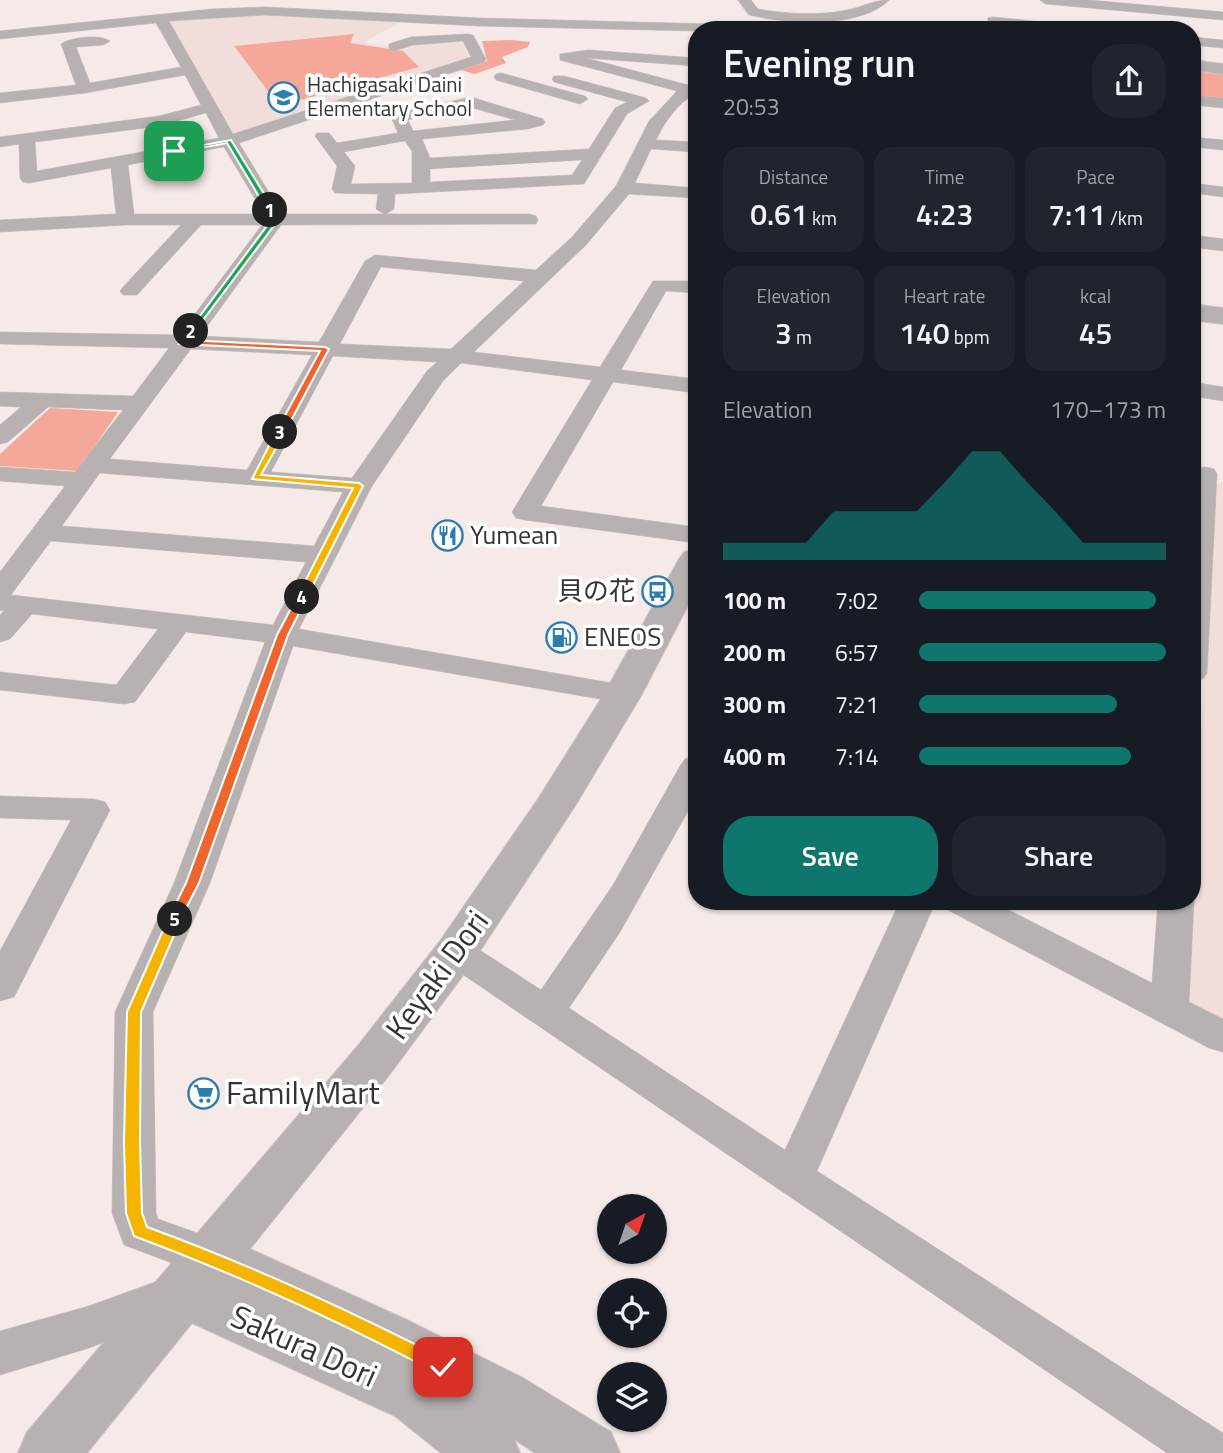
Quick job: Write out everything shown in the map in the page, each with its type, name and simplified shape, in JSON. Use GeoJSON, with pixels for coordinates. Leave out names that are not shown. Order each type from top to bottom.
{"type":"FeatureCollection","features":[{"type":"Feature","properties":{"kind":"street"},"geometry":{"type":"LineString","coordinates":[[343,14],[352,0]]}},
{"type":"Feature","properties":{"kind":"street"},"geometry":{"type":"LineString","coordinates":[[744,0],[754,12],[772,16],[832,16],[866,10],[883,0]]}},
{"type":"Feature","properties":{"kind":"street"},"geometry":{"type":"LineString","coordinates":[[1046,0],[1223,16]]}},
{"type":"Feature","properties":{"kind":"street"},"geometry":{"type":"LineString","coordinates":[[694,7],[703,21]]}},
{"type":"Feature","properties":{"kind":"street"},"geometry":{"type":"LineString","coordinates":[[0,34],[265,10],[688,27]]}},
{"type":"Feature","properties":{"kind":"street"},"geometry":{"type":"LineString","coordinates":[[993,21],[1013,11]]}},
{"type":"Feature","properties":{"kind":"street"},"geometry":{"type":"LineString","coordinates":[[161,19],[164,35],[191,70],[229,141],[276,219]]}},
{"type":"Feature","properties":{"kind":"street"},"geometry":{"type":"LineString","coordinates":[[541,39],[577,24]]}},
{"type":"Feature","properties":{"kind":"street"},"geometry":{"type":"LineString","coordinates":[[27,140],[29,178],[229,141],[479,60],[480,38]]}},
{"type":"Feature","properties":{"kind":"street"},"geometry":{"type":"LineString","coordinates":[[394,47],[411,41],[524,38]]}},
{"type":"Feature","properties":{"kind":"street"},"geometry":{"type":"LineString","coordinates":[[85,88],[68,44],[120,40]]}},
{"type":"Feature","properties":{"kind":"street"},"geometry":{"type":"LineString","coordinates":[[1201,42],[1223,44]]}},
{"type":"Feature","properties":{"kind":"street"},"geometry":{"type":"LineString","coordinates":[[688,62],[579,53],[565,57],[688,87]]}},
{"type":"Feature","properties":{"kind":"street"},"geometry":{"type":"LineString","coordinates":[[1201,66],[1223,69]]}},
{"type":"Feature","properties":{"kind":"street"},"geometry":{"type":"LineString","coordinates":[[0,98],[85,88],[191,70]]}},
{"type":"Feature","properties":{"kind":"street"},"geometry":{"type":"LineString","coordinates":[[501,77],[621,111]]}},
{"type":"Feature","properties":{"kind":"street"},"geometry":{"type":"LineString","coordinates":[[307,116],[346,166],[341,189],[578,180],[621,111],[642,101],[559,79]]}},
{"type":"Feature","properties":{"kind":"street"},"geometry":{"type":"LineString","coordinates":[[0,1353],[89,1327],[198,1275],[140,1232],[134,1213],[134,1012],[192,883],[282,635],[359,486],[435,376],[579,241],[624,188],[665,112],[688,92]]}},
{"type":"Feature","properties":{"kind":"street"},"geometry":{"type":"LineString","coordinates":[[1201,101],[1223,103]]}},
{"type":"Feature","properties":{"kind":"street"},"geometry":{"type":"LineString","coordinates":[[334,149],[408,136],[503,128],[537,122],[471,102],[399,117],[408,136],[415,139],[421,148],[421,187]]}},
{"type":"Feature","properties":{"kind":"street"},"geometry":{"type":"LineString","coordinates":[[0,142],[160,121],[211,107]]}},
{"type":"Feature","properties":{"kind":"street"},"geometry":{"type":"LineString","coordinates":[[1201,143],[1223,145]]}},
{"type":"Feature","properties":{"kind":"street"},"geometry":{"type":"LineString","coordinates":[[421,164],[592,157],[688,148]]}},
{"type":"Feature","properties":{"kind":"street"},"geometry":{"type":"LineString","coordinates":[[119,162],[126,219]]}},
{"type":"Feature","properties":{"kind":"street"},"geometry":{"type":"LineString","coordinates":[[624,188],[688,192]]}},
{"type":"Feature","properties":{"kind":"street"},"geometry":{"type":"LineString","coordinates":[[384,219],[387,189]]}},
{"type":"Feature","properties":{"kind":"street"},"geometry":{"type":"LineString","coordinates":[[1201,189],[1223,192]]}},
{"type":"Feature","properties":{"kind":"street"},"geometry":{"type":"LineString","coordinates":[[5,234],[29,225],[126,219],[529,220]]}},
{"type":"Feature","properties":{"kind":"street"},"geometry":{"type":"LineString","coordinates":[[130,291],[196,219]]}},
{"type":"Feature","properties":{"kind":"street"},"geometry":{"type":"LineString","coordinates":[[0,632],[8,599],[44,531],[276,219]]}},
{"type":"Feature","properties":{"kind":"street"},"geometry":{"type":"LineString","coordinates":[[1201,242],[1223,245]]}},
{"type":"Feature","properties":{"kind":"street"},"geometry":{"type":"LineString","coordinates":[[256,478],[375,261],[542,276]]}},
{"type":"Feature","properties":{"kind":"street"},"geometry":{"type":"LineString","coordinates":[[688,287],[660,285],[525,512],[688,534]]}},
{"type":"Feature","properties":{"kind":"street"},"geometry":{"type":"LineString","coordinates":[[1201,313],[1223,316]]}},
{"type":"Feature","properties":{"kind":"street"},"geometry":{"type":"LineString","coordinates":[[0,338],[182,342],[456,356],[688,385]]}},
{"type":"Feature","properties":{"kind":"street"},"geometry":{"type":"LineString","coordinates":[[1201,390],[1223,394]]}},
{"type":"Feature","properties":{"kind":"street"},"geometry":{"type":"LineString","coordinates":[[0,400],[137,403]]}},
{"type":"Feature","properties":{"kind":"street"},"geometry":{"type":"LineString","coordinates":[[0,438],[41,401]]}},
{"type":"Feature","properties":{"kind":"street"},"geometry":{"type":"LineString","coordinates":[[0,474],[86,473],[256,478],[359,486]]}},
{"type":"Feature","properties":{"kind":"street"},"geometry":{"type":"LineString","coordinates":[[1201,535],[1207,474]]}},
{"type":"Feature","properties":{"kind":"street"},"geometry":{"type":"LineString","coordinates":[[44,531],[323,555]]}},
{"type":"Feature","properties":{"kind":"street","name":"Keyaki Dori"},"geometry":{"type":"LineString","coordinates":[[49,1453],[373,1061],[456,952],[554,806],[624,694],[688,574]]}},
{"type":"Feature","properties":{"kind":"street"},"geometry":{"type":"LineString","coordinates":[[8,599],[282,635],[624,694]]}},
{"type":"Feature","properties":{"kind":"street"},"geometry":{"type":"LineString","coordinates":[[0,681],[124,695],[178,623]]}},
{"type":"Feature","properties":{"kind":"street"},"geometry":{"type":"LineString","coordinates":[[546,1011],[580,967],[667,822],[688,781]]}},
{"type":"Feature","properties":{"kind":"street"},"geometry":{"type":"LineString","coordinates":[[0,807],[93,810],[0,986]]}},
{"type":"Feature","properties":{"kind":"street"},"geometry":{"type":"LineString","coordinates":[[793,1178],[914,910]]}},
{"type":"Feature","properties":{"kind":"street"},"geometry":{"type":"LineString","coordinates":[[978,910],[1223,1037]]}},
{"type":"Feature","properties":{"kind":"street"},"geometry":{"type":"LineString","coordinates":[[1169,1009],[1175,910]]}},
{"type":"Feature","properties":{"kind":"street"},"geometry":{"type":"LineString","coordinates":[[456,952],[1210,1453]]}},
{"type":"Feature","properties":{"kind":"street","name":"Sakura Dori"},"geometry":{"type":"LineString","coordinates":[[198,1275],[416,1396],[489,1453]]}},
{"type":"Feature","properties":{"kind":"street","name":"Sakura Dori"},"geometry":{"type":"LineString","coordinates":[[198,1275],[385,1337],[502,1398],[589,1453]]}},
{"type":"Feature","properties":{"kind":"shaded area","name":"Hachigasaki Daini Elementary School"},"geometry":{"type":"Polygon","coordinates":[[[249,13],[403,20],[363,43],[396,48],[412,42],[462,41],[471,60],[233,134],[168,21],[249,13]]]}},
{"type":"Feature","properties":{"kind":"shaded area"},"geometry":{"type":"Polygon","coordinates":[[[354,34],[350,43],[403,51],[419,67],[297,101],[277,103],[234,46],[354,34]]]}},
{"type":"Feature","properties":{"kind":"shaded area"},"geometry":{"type":"Polygon","coordinates":[[[482,41],[530,42],[528,47],[502,57],[506,63],[475,74],[460,70],[487,61],[482,41]]]}},
{"type":"Feature","properties":{"kind":"shaded area"},"geometry":{"type":"Polygon","coordinates":[[[1201,69],[1223,71],[1223,102],[1201,99],[1201,69]]]}},
{"type":"Feature","properties":{"kind":"shaded area"},"geometry":{"type":"Polygon","coordinates":[[[50,408],[118,412],[78,471],[0,466],[0,454],[50,408]]]}},
{"type":"Feature","properties":{"kind":"shaded area"},"geometry":{"type":"Polygon","coordinates":[[[1223,482],[1223,1023],[1197,1010],[1186,996],[1191,910],[1201,910],[1201,732],[1215,485],[1223,482]]]}},
{"type":"Feature","properties":{"kind":"place","name":"Hachigasaki Daini Elementary School"},"geometry":{"type":"Point","coordinates":[284,97]}},
{"type":"Feature","properties":{"kind":"place","name":"Yumean"},"geometry":{"type":"Point","coordinates":[447,535]}},
{"type":"Feature","properties":{"kind":"place","name":"貝の花"},"geometry":{"type":"Point","coordinates":[658,591]}},
{"type":"Feature","properties":{"kind":"place","name":"ENEOS"},"geometry":{"type":"Point","coordinates":[561,637]}},
{"type":"Feature","properties":{"kind":"place","name":"FamilyMart"},"geometry":{"type":"Point","coordinates":[203,1093]}},
{"type":"Feature","properties":{"kind":"route"},"geometry":{"type":"LineString","coordinates":[[174,151],[229,141],[276,219],[182,342],[325,349],[256,478],[359,486],[282,635],[192,883],[134,1012],[134,1213],[140,1232],[212,1258],[385,1337],[443,1367]]}}]}
